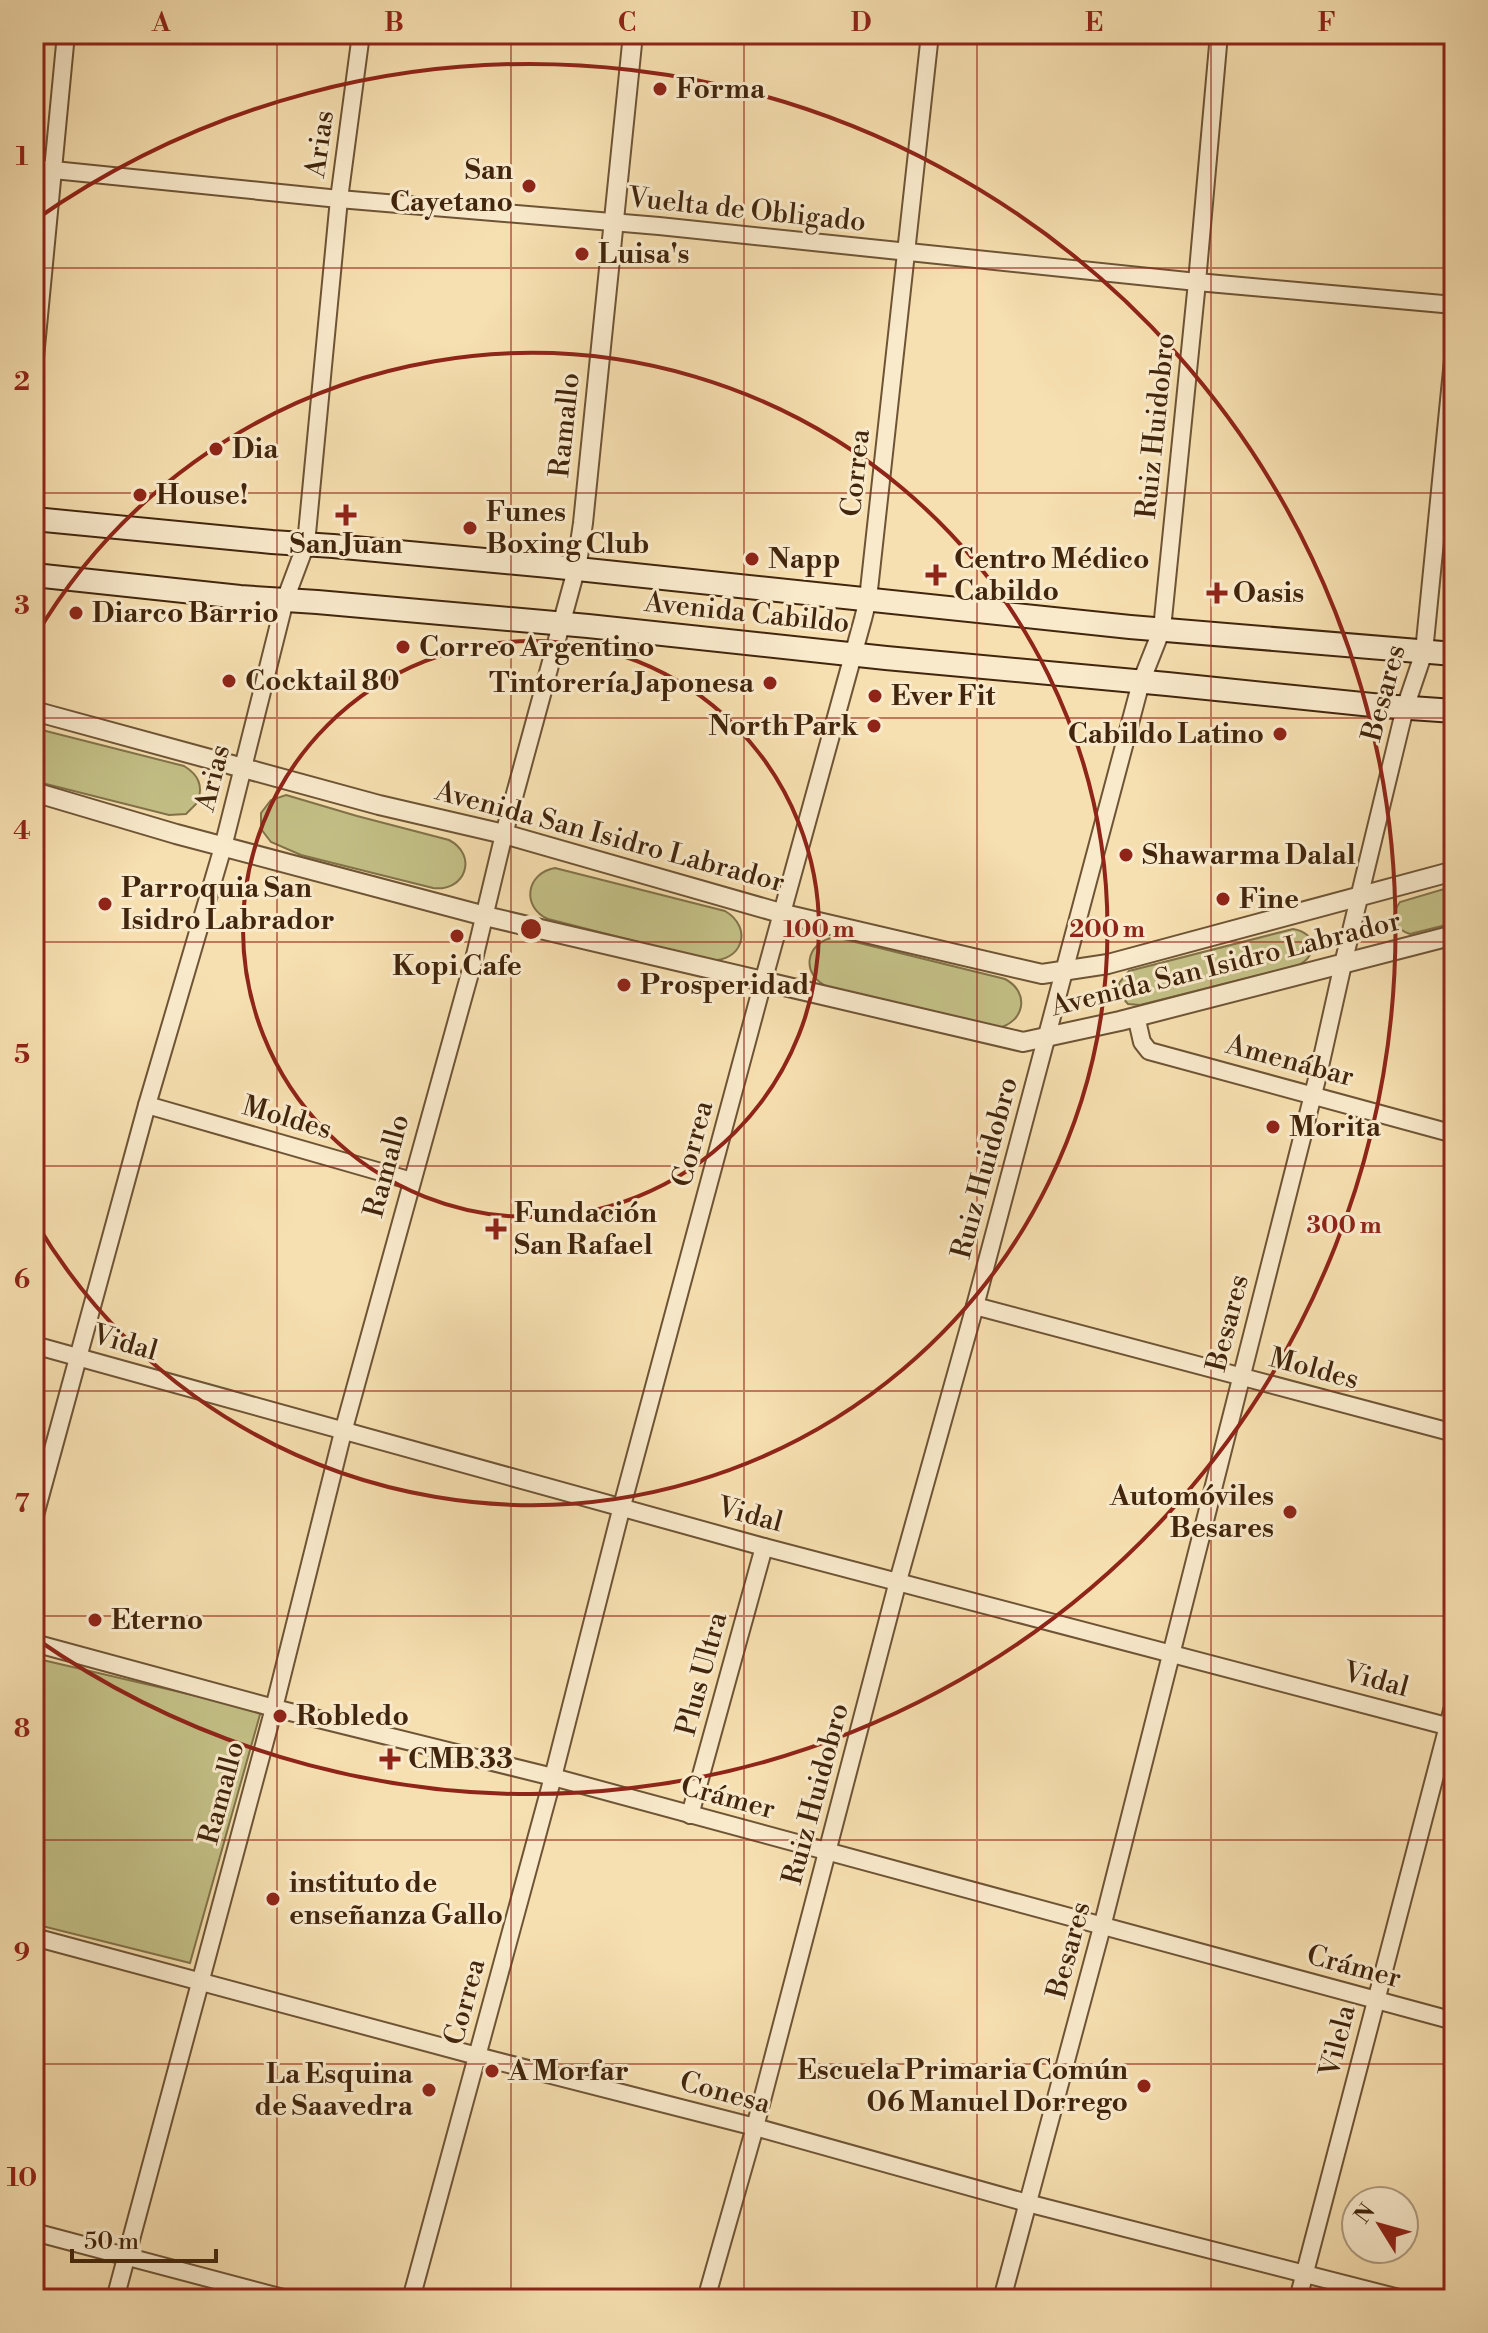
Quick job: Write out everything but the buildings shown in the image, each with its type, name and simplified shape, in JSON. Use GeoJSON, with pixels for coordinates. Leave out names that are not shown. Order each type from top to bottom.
{"type":"FeatureCollection","features":[{"type":"Feature","properties":{"kind":"main road","name":"Avenida Cabildo"},"geometry":{"type":"LineString","coordinates":[[34,519],[1162,629],[1454,654]]}},
{"type":"Feature","properties":{"kind":"main road","name":"Avenida Cabildo"},"geometry":{"type":"LineString","coordinates":[[34,575],[1454,711]]}},
{"type":"Feature","properties":{"kind":"street"},"geometry":{"type":"LineString","coordinates":[[34,368],[66,34]]}},
{"type":"Feature","properties":{"kind":"street","name":"Arias"},"geometry":{"type":"LineString","coordinates":[[34,1519],[147,1105],[223,847],[285,600],[306,544],[339,199],[361,34]]}},
{"type":"Feature","properties":{"kind":"street","name":"Ramallo"},"geometry":{"type":"LineString","coordinates":[[115,2299],[274,1708],[343,1432],[570,597],[583,523],[633,34]]}},
{"type":"Feature","properties":{"kind":"street","name":"Correa"},"geometry":{"type":"LineString","coordinates":[[411,2299],[868,599],[930,34]]}},
{"type":"Feature","properties":{"kind":"street","name":"Ruiz Huidobro"},"geometry":{"type":"LineString","coordinates":[[706,2299],[755,2127],[898,1581],[975,1306],[1141,682],[1162,629],[1219,34]]}},
{"type":"Feature","properties":{"kind":"street","name":"Vuelta de Obligado"},"geometry":{"type":"LineString","coordinates":[[34,168],[1454,305]]}},
{"type":"Feature","properties":{"kind":"street","name":"Besares"},"geometry":{"type":"LineString","coordinates":[[1002,2299],[1173,1653],[1313,1094],[1405,708],[1424,652],[1454,350]]}},
{"type":"Feature","properties":{"kind":"street","name":"Avenida San Isidro Labrador"},"geometry":{"type":"LineString","coordinates":[[34,711],[379,805],[504,834],[784,914],[1042,974],[1149,953],[1454,871]]}},
{"type":"Feature","properties":{"kind":"street","name":"Avenida San Isidro Labrador"},"geometry":{"type":"LineString","coordinates":[[34,792],[223,847],[485,916],[1023,1042],[1454,935]]}},
{"type":"Feature","properties":{"kind":"street","name":"Amenábar"},"geometry":{"type":"LineString","coordinates":[[1136,1016],[1142,1042],[1149,1051],[1454,1134]]}},
{"type":"Feature","properties":{"kind":"street","name":"Moldes"},"geometry":{"type":"LineString","coordinates":[[147,1105],[412,1181]]}},
{"type":"Feature","properties":{"kind":"street","name":"Moldes"},"geometry":{"type":"LineString","coordinates":[[975,1306],[1454,1433]]}},
{"type":"Feature","properties":{"kind":"street","name":"Vidal"},"geometry":{"type":"LineString","coordinates":[[34,1345],[764,1547],[1451,1727]]}},
{"type":"Feature","properties":{"kind":"street","name":"Plus Ultra"},"geometry":{"type":"LineString","coordinates":[[690,1815],[764,1547]]}},
{"type":"Feature","properties":{"kind":"street","name":"Crámer"},"geometry":{"type":"LineString","coordinates":[[34,1643],[274,1708],[553,1777],[1454,2021]]}},
{"type":"Feature","properties":{"kind":"street","name":"Vilela"},"geometry":{"type":"LineString","coordinates":[[1298,2299],[1375,2000],[1451,1727],[1454,1703]]}},
{"type":"Feature","properties":{"kind":"street","name":"Conesa"},"geometry":{"type":"LineString","coordinates":[[34,1937],[755,2127],[1027,2203],[1403,2299]]}},
{"type":"Feature","properties":{"kind":"street"},"geometry":{"type":"LineString","coordinates":[[34,2232],[287,2299]]}},
{"type":"Feature","properties":{"kind":"shaded area"},"geometry":{"type":"Polygon","coordinates":[[[34,728],[184,766],[198,781],[198,802],[186,814],[169,815],[34,781],[34,728]]]}},
{"type":"Feature","properties":{"kind":"shaded area"},"geometry":{"type":"Polygon","coordinates":[[[286,795],[449,840],[463,854],[464,871],[454,884],[433,888],[301,855],[271,842],[261,829],[261,813],[271,800],[286,795]]]}},
{"type":"Feature","properties":{"kind":"shaded area"},"geometry":{"type":"Polygon","coordinates":[[[555,868],[725,911],[739,926],[740,943],[730,956],[709,960],[548,919],[534,907],[530,891],[538,876],[555,868]]]}},
{"type":"Feature","properties":{"kind":"shaded area"},"geometry":{"type":"Polygon","coordinates":[[[1454,886],[1454,923],[1410,934],[1397,925],[1395,912],[1400,902],[1454,886]]]}},
{"type":"Feature","properties":{"kind":"shaded area"},"geometry":{"type":"Polygon","coordinates":[[[1293,929],[1307,935],[1312,944],[1310,955],[1299,965],[1140,1005],[1128,1004],[1120,995],[1119,983],[1129,971],[1293,929]]]}},
{"type":"Feature","properties":{"kind":"shaded area"},"geometry":{"type":"Polygon","coordinates":[[[835,937],[1005,979],[1018,991],[1021,999],[1019,1013],[1007,1025],[998,1028],[828,987],[813,975],[810,959],[817,945],[835,937]]]}},
{"type":"Feature","properties":{"kind":"shaded area"},"geometry":{"type":"Polygon","coordinates":[[[34,1658],[261,1711],[190,1963],[34,1924],[34,1658]]]}},
{"type":"Feature","properties":{"kind":"place","name":"Forma"},"geometry":{"type":"Point","coordinates":[660,89]}},
{"type":"Feature","properties":{"kind":"place","name":"San Cayetano"},"geometry":{"type":"Point","coordinates":[529,186]}},
{"type":"Feature","properties":{"kind":"place","name":"Luisa's"},"geometry":{"type":"Point","coordinates":[582,254]}},
{"type":"Feature","properties":{"kind":"place","name":"Dia"},"geometry":{"type":"Point","coordinates":[216,449]}},
{"type":"Feature","properties":{"kind":"place","name":"House!"},"geometry":{"type":"Point","coordinates":[140,495]}},
{"type":"Feature","properties":{"kind":"place","name":"San Juan"},"geometry":{"type":"Point","coordinates":[346,515]}},
{"type":"Feature","properties":{"kind":"place","name":"Funes Boxing Club"},"geometry":{"type":"Point","coordinates":[470,528]}},
{"type":"Feature","properties":{"kind":"place","name":"Napp"},"geometry":{"type":"Point","coordinates":[752,559]}},
{"type":"Feature","properties":{"kind":"place","name":"Centro Médico Cabildo"},"geometry":{"type":"Point","coordinates":[936,575]}},
{"type":"Feature","properties":{"kind":"place","name":"Oasis"},"geometry":{"type":"Point","coordinates":[1217,593]}},
{"type":"Feature","properties":{"kind":"place","name":"Diarco Barrio"},"geometry":{"type":"Point","coordinates":[76,613]}},
{"type":"Feature","properties":{"kind":"place","name":"Correo Argentino"},"geometry":{"type":"Point","coordinates":[403,647]}},
{"type":"Feature","properties":{"kind":"place","name":"Cocktail 80"},"geometry":{"type":"Point","coordinates":[229,681]}},
{"type":"Feature","properties":{"kind":"place","name":"Tintorería Japonesa"},"geometry":{"type":"Point","coordinates":[770,683]}},
{"type":"Feature","properties":{"kind":"place","name":"Ever Fit"},"geometry":{"type":"Point","coordinates":[875,696]}},
{"type":"Feature","properties":{"kind":"place","name":"North Park"},"geometry":{"type":"Point","coordinates":[874,726]}},
{"type":"Feature","properties":{"kind":"place","name":"Cabildo Latino"},"geometry":{"type":"Point","coordinates":[1280,734]}},
{"type":"Feature","properties":{"kind":"place","name":"Shawarma Dalal"},"geometry":{"type":"Point","coordinates":[1126,855]}},
{"type":"Feature","properties":{"kind":"place","name":"Fine"},"geometry":{"type":"Point","coordinates":[1223,899]}},
{"type":"Feature","properties":{"kind":"place","name":"Parroquia San Isidro Labrador"},"geometry":{"type":"Point","coordinates":[105,904]}},
{"type":"Feature","properties":{"kind":"place","name":"Kopi Cafe"},"geometry":{"type":"Point","coordinates":[457,936]}},
{"type":"Feature","properties":{"kind":"place","name":"Prosperidad"},"geometry":{"type":"Point","coordinates":[624,985]}},
{"type":"Feature","properties":{"kind":"place","name":"Morita"},"geometry":{"type":"Point","coordinates":[1273,1127]}},
{"type":"Feature","properties":{"kind":"place","name":"Fundación San Rafael"},"geometry":{"type":"Point","coordinates":[496,1229]}},
{"type":"Feature","properties":{"kind":"place","name":"Automóviles Besares"},"geometry":{"type":"Point","coordinates":[1290,1512]}},
{"type":"Feature","properties":{"kind":"place","name":"Eterno"},"geometry":{"type":"Point","coordinates":[95,1620]}},
{"type":"Feature","properties":{"kind":"place","name":"Robledo"},"geometry":{"type":"Point","coordinates":[280,1716]}},
{"type":"Feature","properties":{"kind":"place","name":"CMB 33"},"geometry":{"type":"Point","coordinates":[390,1759]}},
{"type":"Feature","properties":{"kind":"place","name":"instituto de enseñanza Gallo"},"geometry":{"type":"Point","coordinates":[273,1899]}},
{"type":"Feature","properties":{"kind":"place","name":"A Morfar"},"geometry":{"type":"Point","coordinates":[492,2071]}},
{"type":"Feature","properties":{"kind":"place","name":"Escuela Primaria Común 06 Manuel Dorrego"},"geometry":{"type":"Point","coordinates":[1144,2086]}},
{"type":"Feature","properties":{"kind":"place","name":"La Esquina de Saavedra"},"geometry":{"type":"Point","coordinates":[429,2090]}}]}
